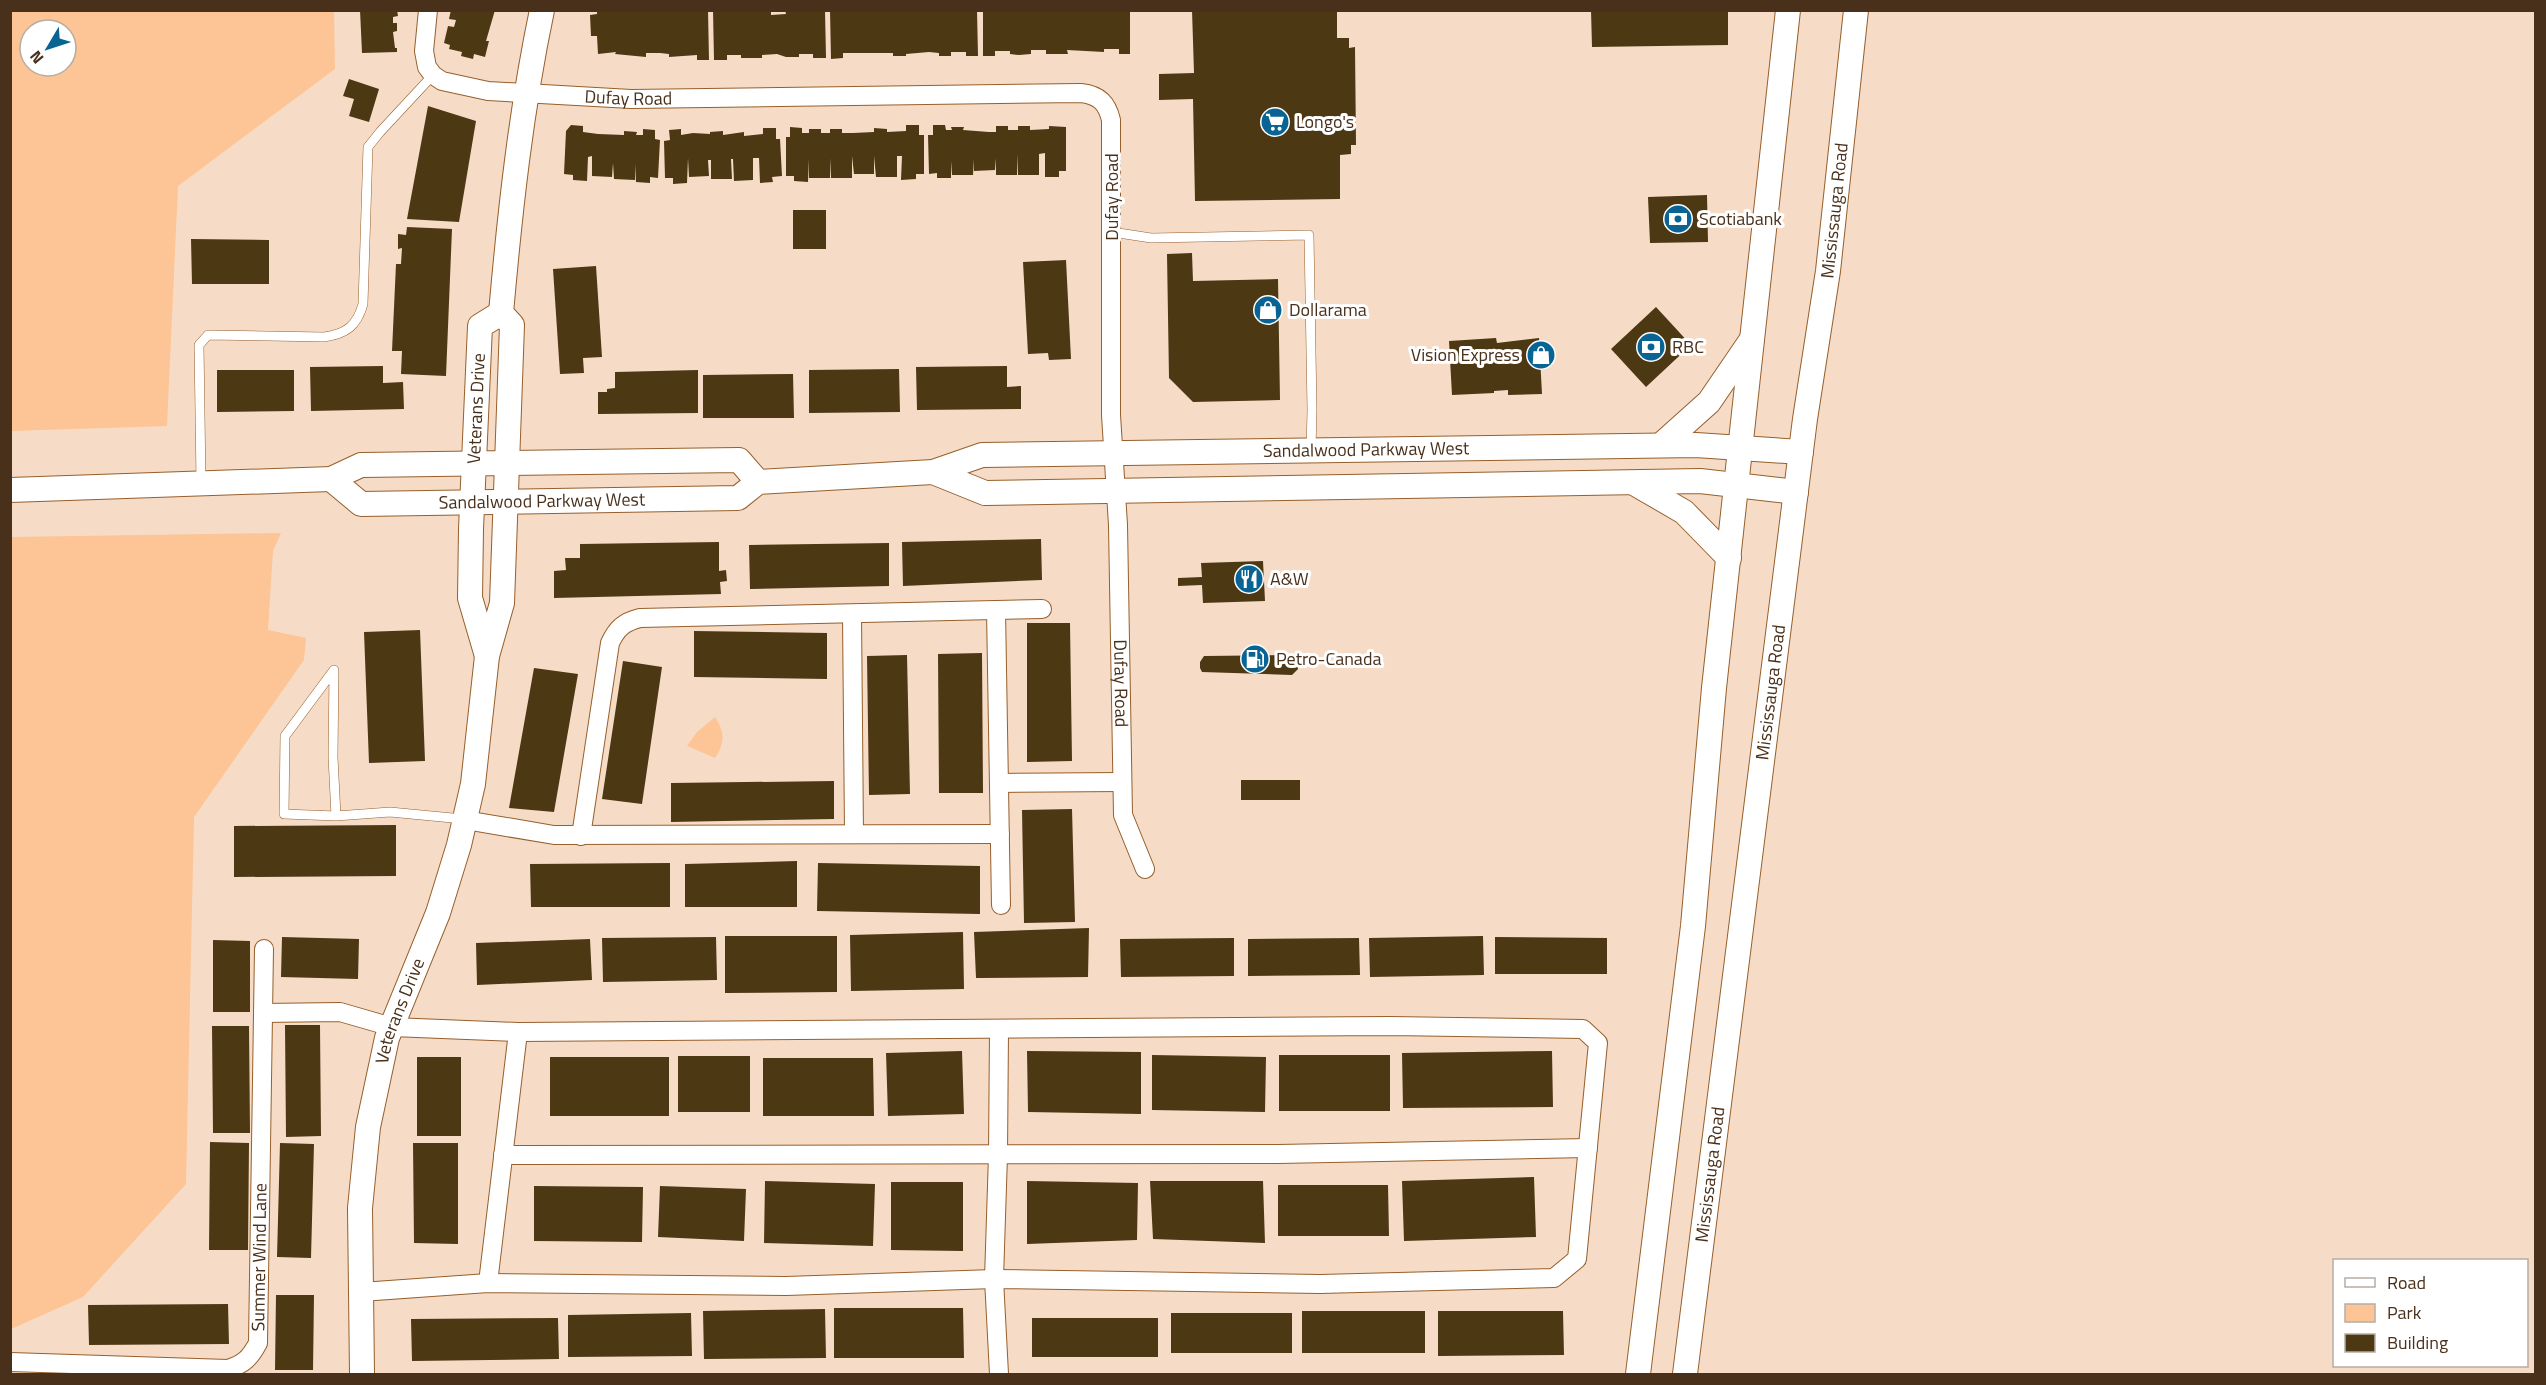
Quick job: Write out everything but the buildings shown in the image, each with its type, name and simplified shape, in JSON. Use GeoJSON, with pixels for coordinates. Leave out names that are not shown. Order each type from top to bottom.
{"type":"FeatureCollection","features":[{"type":"Feature","properties":{"kind":"main road","name":"Veterans Drive"},"geometry":{"type":"LineString","coordinates":[[362,1374],[360,1208],[368,1127],[392,1027],[438,913],[465,820],[473,784],[487,656],[502,603],[512,325],[501,313],[512,198],[542,10]]}},
{"type":"Feature","properties":{"kind":"main road"},"geometry":{"type":"LineString","coordinates":[[1638,1374],[1693,926],[1732,523],[1788,10]]}},
{"type":"Feature","properties":{"kind":"main road","name":"Mississauga Road"},"geometry":{"type":"LineString","coordinates":[[1685,1374],[1801,452],[1828,271],[1856,10]]}},
{"type":"Feature","properties":{"kind":"main road","name":"Veterans Drive"},"geometry":{"type":"LineString","coordinates":[[487,656],[470,598],[473,464],[480,326],[501,313]]}},
{"type":"Feature","properties":{"kind":"main road"},"geometry":{"type":"LineString","coordinates":[[1661,445],[1697,415],[1754,337]]}},
{"type":"Feature","properties":{"kind":"main road","name":"Sandalwood Parkway West"},"geometry":{"type":"LineString","coordinates":[[331,479],[360,504],[738,498],[758,482],[933,472],[982,455],[1661,445],[1801,452]]}},
{"type":"Feature","properties":{"kind":"main road"},"geometry":{"type":"LineString","coordinates":[[10,490],[331,479],[361,465],[739,460],[758,482]]}},
{"type":"Feature","properties":{"kind":"main road","name":"Sandalwood Parkway West"},"geometry":{"type":"LineString","coordinates":[[933,472],[985,493],[1632,482],[1700,482],[1796,492]]}},
{"type":"Feature","properties":{"kind":"main road"},"geometry":{"type":"LineString","coordinates":[[1632,482],[1684,512],[1729,558]]}},
{"type":"Feature","properties":{"kind":"street"},"geometry":{"type":"LineString","coordinates":[[428,10],[424,51],[427,67],[434,75]]}},
{"type":"Feature","properties":{"kind":"street","name":"Dufay Road"},"geometry":{"type":"LineString","coordinates":[[434,75],[442,81],[461,86],[527,94],[632,99],[1092,94],[1108,108],[1111,120],[1110,310],[1122,815],[1145,869]]}},
{"type":"Feature","properties":{"kind":"street"},"geometry":{"type":"LineString","coordinates":[[581,836],[610,644],[616,631],[626,621],[640,618],[1042,609]]}},
{"type":"Feature","properties":{"kind":"street"},"geometry":{"type":"LineString","coordinates":[[996,610],[1001,905]]}},
{"type":"Feature","properties":{"kind":"street"},"geometry":{"type":"LineString","coordinates":[[852,614],[854,834]]}},
{"type":"Feature","properties":{"kind":"street"},"geometry":{"type":"LineString","coordinates":[[999,783],[1122,782]]}},
{"type":"Feature","properties":{"kind":"street"},"geometry":{"type":"LineString","coordinates":[[465,820],[554,835],[581,836],[1000,834]]}},
{"type":"Feature","properties":{"kind":"street","name":"Summer Wind Lane"},"geometry":{"type":"LineString","coordinates":[[10,1362],[228,1368],[242,1364],[251,1356],[258,1343],[264,949]]}},
{"type":"Feature","properties":{"kind":"street"},"geometry":{"type":"LineString","coordinates":[[263,1013],[340,1012],[392,1027],[518,1032],[1389,1026],[1583,1029],[1598,1043],[1577,1259],[1554,1278],[1320,1284],[994,1279],[786,1286],[488,1283],[361,1292]]}},
{"type":"Feature","properties":{"kind":"street"},"geometry":{"type":"LineString","coordinates":[[999,1030],[994,1279],[999,1374]]}},
{"type":"Feature","properties":{"kind":"street"},"geometry":{"type":"LineString","coordinates":[[488,1283],[518,1032]]}},
{"type":"Feature","properties":{"kind":"street"},"geometry":{"type":"LineString","coordinates":[[503,1155],[1278,1154],[1588,1148]]}},
{"type":"Feature","properties":{"kind":"lane"},"geometry":{"type":"LineString","coordinates":[[201,484],[199,345],[208,335],[324,337],[336,335],[353,326],[363,304],[368,147],[434,75]]}},
{"type":"Feature","properties":{"kind":"lane"},"geometry":{"type":"LineString","coordinates":[[1112,232],[1151,238],[1309,235],[1311,451]]}},
{"type":"Feature","properties":{"kind":"lane"},"geometry":{"type":"LineString","coordinates":[[336,816],[333,757],[334,670],[285,736],[284,814],[336,816],[390,812],[465,820]]}},
{"type":"Feature","properties":{"kind":"green space"},"geometry":{"type":"Polygon","coordinates":[[[10,11],[334,11],[335,69],[178,186],[167,426],[11,431],[10,11]]]}},
{"type":"Feature","properties":{"kind":"green space"},"geometry":{"type":"Polygon","coordinates":[[[281,533],[273,551],[268,630],[306,638],[304,660],[194,817],[186,1184],[83,1297],[11,1329],[11,537],[281,533]]]}},
{"type":"Feature","properties":{"kind":"green space"},"geometry":{"type":"Polygon","coordinates":[[[715,717],[721,728],[722,742],[715,758],[687,746],[697,732],[715,717]]]}},
{"type":"Feature","properties":{"kind":"place","name":"Longo's"},"geometry":{"type":"Point","coordinates":[1275,122]}},
{"type":"Feature","properties":{"kind":"place","name":"Scotiabank"},"geometry":{"type":"Point","coordinates":[1678,219]}},
{"type":"Feature","properties":{"kind":"place","name":"Dollarama"},"geometry":{"type":"Point","coordinates":[1268,310]}},
{"type":"Feature","properties":{"kind":"place","name":"RBC"},"geometry":{"type":"Point","coordinates":[1651,347]}},
{"type":"Feature","properties":{"kind":"place","name":"Vision Express"},"geometry":{"type":"Point","coordinates":[1541,355]}},
{"type":"Feature","properties":{"kind":"place","name":"A&W"},"geometry":{"type":"Point","coordinates":[1249,579]}},
{"type":"Feature","properties":{"kind":"place","name":"Petro-Canada"},"geometry":{"type":"Point","coordinates":[1255,659]}}]}
